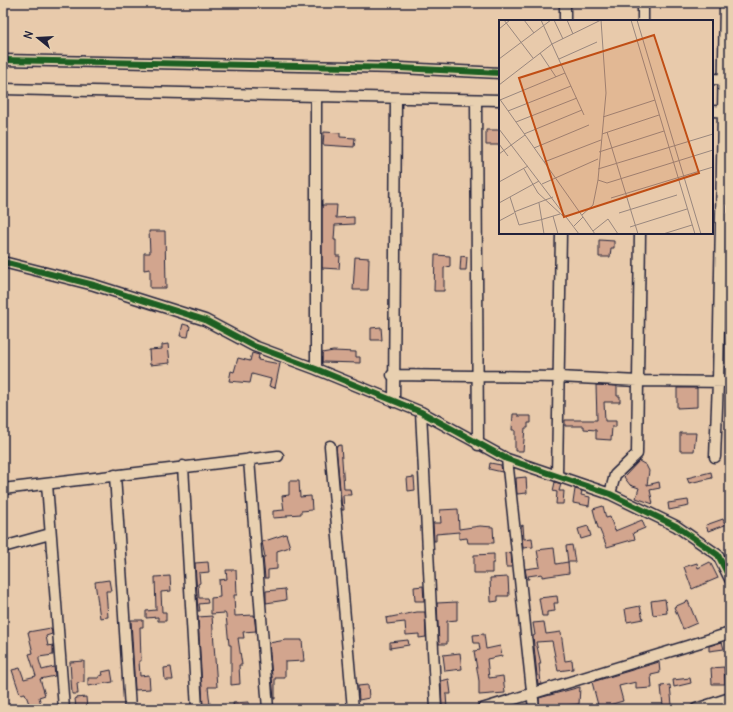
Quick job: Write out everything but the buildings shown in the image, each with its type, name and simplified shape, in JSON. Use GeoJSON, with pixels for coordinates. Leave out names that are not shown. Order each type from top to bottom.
{"type":"FeatureCollection","features":[{"type":"Feature","properties":{"kind":"street"},"geometry":{"type":"LineString","coordinates":[[565,3],[565,20]]}},
{"type":"Feature","properties":{"kind":"street"},"geometry":{"type":"LineString","coordinates":[[643,3],[643,20]]}},
{"type":"Feature","properties":{"kind":"street"},"geometry":{"type":"LineString","coordinates":[[715,457],[726,112],[725,3]]}},
{"type":"Feature","properties":{"kind":"street"},"geometry":{"type":"LineString","coordinates":[[3,60],[400,68],[499,73]]}},
{"type":"Feature","properties":{"kind":"street"},"geometry":{"type":"LineString","coordinates":[[713,79],[726,80]]}},
{"type":"Feature","properties":{"kind":"street"},"geometry":{"type":"LineString","coordinates":[[3,88],[499,100]]}},
{"type":"Feature","properties":{"kind":"street"},"geometry":{"type":"LineString","coordinates":[[316,96],[316,369]]}},
{"type":"Feature","properties":{"kind":"street"},"geometry":{"type":"LineString","coordinates":[[394,402],[392,375],[396,98]]}},
{"type":"Feature","properties":{"kind":"street"},"geometry":{"type":"LineString","coordinates":[[476,100],[479,376],[478,445]]}},
{"type":"Feature","properties":{"kind":"street"},"geometry":{"type":"LineString","coordinates":[[713,111],[726,112]]}},
{"type":"Feature","properties":{"kind":"street"},"geometry":{"type":"LineString","coordinates":[[556,476],[561,234]]}},
{"type":"Feature","properties":{"kind":"street"},"geometry":{"type":"LineString","coordinates":[[610,494],[615,475],[637,454],[640,234]]}},
{"type":"Feature","properties":{"kind":"street"},"geometry":{"type":"LineString","coordinates":[[3,262],[94,285],[205,320],[254,346],[316,369],[421,412],[478,445],[507,459],[610,494],[676,526],[718,555],[730,579]]}},
{"type":"Feature","properties":{"kind":"street"},"geometry":{"type":"LineString","coordinates":[[392,375],[730,382]]}},
{"type":"Feature","properties":{"kind":"street"},"geometry":{"type":"LineString","coordinates":[[421,412],[436,709]]}},
{"type":"Feature","properties":{"kind":"street"},"geometry":{"type":"LineString","coordinates":[[330,446],[353,709]]}},
{"type":"Feature","properties":{"kind":"street"},"geometry":{"type":"LineString","coordinates":[[3,489],[183,466],[278,456]]}},
{"type":"Feature","properties":{"kind":"street"},"geometry":{"type":"LineString","coordinates":[[249,459],[268,709]]}},
{"type":"Feature","properties":{"kind":"street"},"geometry":{"type":"LineString","coordinates":[[507,459],[534,709]]}},
{"type":"Feature","properties":{"kind":"street"},"geometry":{"type":"LineString","coordinates":[[183,466],[197,709]]}},
{"type":"Feature","properties":{"kind":"street"},"geometry":{"type":"LineString","coordinates":[[115,475],[130,709]]}},
{"type":"Feature","properties":{"kind":"street"},"geometry":{"type":"LineString","coordinates":[[47,484],[64,709]]}},
{"type":"Feature","properties":{"kind":"street"},"geometry":{"type":"LineString","coordinates":[[3,547],[50,534]]}},
{"type":"Feature","properties":{"kind":"street"},"geometry":{"type":"LineString","coordinates":[[482,709],[730,633]]}},
{"type":"Feature","properties":{"kind":"street"},"geometry":{"type":"LineString","coordinates":[[696,709],[709,707],[730,698]]}},
{"type":"Feature","properties":{"kind":"cycle path"},"geometry":{"type":"LineString","coordinates":[[3,60],[400,68],[499,73]]}},
{"type":"Feature","properties":{"kind":"cycle path"},"geometry":{"type":"LineString","coordinates":[[3,262],[94,285],[205,320],[254,346],[316,369],[421,412],[507,459],[610,494],[676,526],[718,555],[730,579]]}}]}
